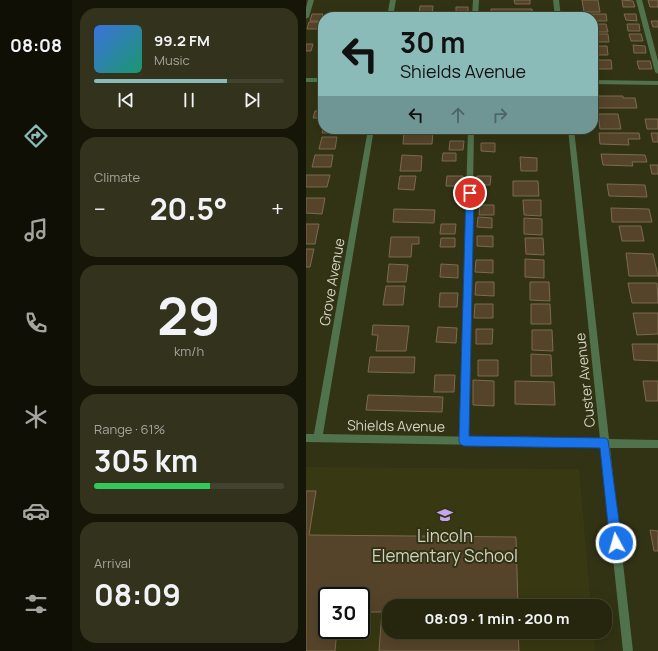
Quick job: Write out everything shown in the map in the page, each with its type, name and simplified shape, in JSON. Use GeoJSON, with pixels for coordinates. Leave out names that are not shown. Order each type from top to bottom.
{"type":"FeatureCollection","features":[{"type":"Feature","properties":{"kind":"street"},"geometry":{"type":"LineString","coordinates":[[306,17],[311,0]]}},
{"type":"Feature","properties":{"kind":"street"},"geometry":{"type":"LineString","coordinates":[[391,12],[393,0]]}},
{"type":"Feature","properties":{"kind":"street"},"geometry":{"type":"LineString","coordinates":[[475,12],[476,0]]}},
{"type":"Feature","properties":{"kind":"street"},"geometry":{"type":"LineString","coordinates":[[556,0],[557,12]]}},
{"type":"Feature","properties":{"kind":"street"},"geometry":{"type":"LineString","coordinates":[[639,0],[658,72]]}},
{"type":"Feature","properties":{"kind":"street"},"geometry":{"type":"LineString","coordinates":[[306,80],[318,80]]}},
{"type":"Feature","properties":{"kind":"street"},"geometry":{"type":"LineString","coordinates":[[598,82],[658,83]]}},
{"type":"Feature","properties":{"kind":"street","name":"Grove Avenue"},"geometry":{"type":"LineString","coordinates":[[318,438],[370,134]]}},
{"type":"Feature","properties":{"kind":"street"},"geometry":{"type":"LineString","coordinates":[[464,441],[472,134]]}},
{"type":"Feature","properties":{"kind":"street","name":"Custer Avenue"},"geometry":{"type":"LineString","coordinates":[[572,134],[628,651]]}},
{"type":"Feature","properties":{"kind":"street","name":"Shields Avenue"},"geometry":{"type":"LineString","coordinates":[[306,438],[658,444]]}},
{"type":"Feature","properties":{"kind":"shaded area","name":"Lincoln Elementary School"},"geometry":{"type":"Polygon","coordinates":[[[306,467],[579,469],[590,599],[382,599],[382,639],[594,639],[595,651],[306,651],[306,467]]]}},
{"type":"Feature","properties":{"kind":"building"},"geometry":{"type":"Polygon","coordinates":[[[514,0],[530,0],[530,4],[515,4],[514,0]]]}},
{"type":"Feature","properties":{"kind":"building"},"geometry":{"type":"Polygon","coordinates":[[[582,0],[598,0],[600,12],[584,12],[582,0]]]}},
{"type":"Feature","properties":{"kind":"building"},"geometry":{"type":"Polygon","coordinates":[[[622,0],[633,1],[635,7],[623,7],[622,0]]]}},
{"type":"Feature","properties":{"kind":"building"},"geometry":{"type":"Polygon","coordinates":[[[648,0],[658,0],[658,7],[650,7],[648,0]]]}},
{"type":"Feature","properties":{"kind":"building"},"geometry":{"type":"Polygon","coordinates":[[[420,6],[433,6],[432,12],[419,12],[420,6]]]}},
{"type":"Feature","properties":{"kind":"building"},"geometry":{"type":"Polygon","coordinates":[[[456,7],[468,7],[468,12],[456,12],[456,7]]]}},
{"type":"Feature","properties":{"kind":"building"},"geometry":{"type":"Polygon","coordinates":[[[491,9],[532,9],[532,12],[491,12],[491,9]]]}},
{"type":"Feature","properties":{"kind":"building"},"geometry":{"type":"Polygon","coordinates":[[[312,14],[318,14],[318,21],[310,21],[312,14]]]}},
{"type":"Feature","properties":{"kind":"building"},"geometry":{"type":"Polygon","coordinates":[[[598,14],[606,14],[607,21],[598,21],[598,14]]]}},
{"type":"Feature","properties":{"kind":"building"},"geometry":{"type":"Polygon","coordinates":[[[624,14],[636,14],[637,21],[626,20],[624,14]]]}},
{"type":"Feature","properties":{"kind":"building"},"geometry":{"type":"Polygon","coordinates":[[[651,21],[658,21],[658,27],[653,27],[651,21]]]}},
{"type":"Feature","properties":{"kind":"building"},"geometry":{"type":"Polygon","coordinates":[[[309,22],[318,22],[318,29],[307,29],[309,22]]]}},
{"type":"Feature","properties":{"kind":"building"},"geometry":{"type":"Polygon","coordinates":[[[598,24],[606,24],[608,32],[598,32],[598,24]]]}},
{"type":"Feature","properties":{"kind":"building"},"geometry":{"type":"Polygon","coordinates":[[[627,24],[639,24],[640,31],[628,31],[627,24]]]}},
{"type":"Feature","properties":{"kind":"building"},"geometry":{"type":"Polygon","coordinates":[[[598,34],[608,34],[609,42],[598,42],[598,34]]]}},
{"type":"Feature","properties":{"kind":"building"},"geometry":{"type":"Polygon","coordinates":[[[629,34],[641,34],[643,41],[631,41],[629,34]]]}},
{"type":"Feature","properties":{"kind":"building"},"geometry":{"type":"Polygon","coordinates":[[[306,44],[313,44],[311,51],[306,51],[306,44]]]}},
{"type":"Feature","properties":{"kind":"building"},"geometry":{"type":"Polygon","coordinates":[[[633,45],[645,46],[646,53],[634,53],[633,45]]]}},
{"type":"Feature","properties":{"kind":"building"},"geometry":{"type":"Polygon","coordinates":[[[598,46],[607,46],[608,55],[598,55],[598,46]]]}},
{"type":"Feature","properties":{"kind":"building"},"geometry":{"type":"Polygon","coordinates":[[[598,60],[611,60],[612,69],[598,69],[598,60]]]}},
{"type":"Feature","properties":{"kind":"building"},"geometry":{"type":"Polygon","coordinates":[[[637,61],[650,61],[652,69],[639,69],[637,61]]]}},
{"type":"Feature","properties":{"kind":"building"},"geometry":{"type":"Polygon","coordinates":[[[598,96],[623,96],[623,98],[635,98],[637,108],[598,108],[598,96]]]}},
{"type":"Feature","properties":{"kind":"building"},"geometry":{"type":"Polygon","coordinates":[[[315,111],[318,111],[318,118],[313,118],[315,111]]]}},
{"type":"Feature","properties":{"kind":"building"},"geometry":{"type":"Polygon","coordinates":[[[598,114],[618,114],[621,129],[600,129],[598,114]]]}},
{"type":"Feature","properties":{"kind":"building"},"geometry":{"type":"Polygon","coordinates":[[[645,119],[658,119],[658,129],[647,129],[645,119]]]}},
{"type":"Feature","properties":{"kind":"building"},"geometry":{"type":"Polygon","coordinates":[[[599,133],[639,133],[640,139],[628,139],[629,145],[600,144],[599,133]]]}},
{"type":"Feature","properties":{"kind":"building"},"geometry":{"type":"Polygon","coordinates":[[[651,133],[658,133],[658,142],[653,142],[651,133]]]}},
{"type":"Feature","properties":{"kind":"building"},"geometry":{"type":"Polygon","coordinates":[[[404,134],[433,134],[432,144],[403,144],[404,134]]]}},
{"type":"Feature","properties":{"kind":"building"},"geometry":{"type":"Polygon","coordinates":[[[322,137],[337,137],[335,149],[319,149],[322,137]]]}},
{"type":"Feature","properties":{"kind":"building"},"geometry":{"type":"Polygon","coordinates":[[[450,141],[464,141],[463,150],[449,150],[450,141]]]}},
{"type":"Feature","properties":{"kind":"building"},"geometry":{"type":"Polygon","coordinates":[[[481,143],[495,143],[495,152],[481,151],[481,143]]]}},
{"type":"Feature","properties":{"kind":"building"},"geometry":{"type":"Polygon","coordinates":[[[443,153],[456,153],[456,161],[442,161],[443,153]]]}},
{"type":"Feature","properties":{"kind":"building"},"geometry":{"type":"Polygon","coordinates":[[[601,154],[645,155],[647,162],[632,162],[633,166],[603,165],[601,154]]]}},
{"type":"Feature","properties":{"kind":"building"},"geometry":{"type":"Polygon","coordinates":[[[315,155],[333,155],[331,167],[312,167],[315,155]]]}},
{"type":"Feature","properties":{"kind":"building"},"geometry":{"type":"Polygon","coordinates":[[[402,155],[422,156],[421,171],[400,171],[402,155]]]}},
{"type":"Feature","properties":{"kind":"building"},"geometry":{"type":"Polygon","coordinates":[[[520,157],[537,158],[537,171],[521,171],[520,157]]]}},
{"type":"Feature","properties":{"kind":"building"},"geometry":{"type":"Polygon","coordinates":[[[650,165],[658,165],[658,174],[652,174],[650,165]]]}},
{"type":"Feature","properties":{"kind":"building"},"geometry":{"type":"Polygon","coordinates":[[[306,175],[330,175],[327,187],[306,187],[306,175]]]}},
{"type":"Feature","properties":{"kind":"building"},"geometry":{"type":"Polygon","coordinates":[[[400,176],[416,176],[414,190],[398,189],[400,176]]]}},
{"type":"Feature","properties":{"kind":"building"},"geometry":{"type":"Polygon","coordinates":[[[447,176],[463,176],[462,186],[446,186],[447,176]]]}},
{"type":"Feature","properties":{"kind":"building"},"geometry":{"type":"Polygon","coordinates":[[[477,176],[491,176],[490,185],[476,185],[477,176]]]}},
{"type":"Feature","properties":{"kind":"building"},"geometry":{"type":"Polygon","coordinates":[[[513,181],[538,181],[539,196],[513,196],[513,181]]]}},
{"type":"Feature","properties":{"kind":"building"},"geometry":{"type":"Polygon","coordinates":[[[607,184],[645,185],[647,197],[609,196],[607,184]]]}},
{"type":"Feature","properties":{"kind":"building"},"geometry":{"type":"Polygon","coordinates":[[[306,198],[325,198],[322,214],[306,213],[306,198]]]}},
{"type":"Feature","properties":{"kind":"building"},"geometry":{"type":"Polygon","coordinates":[[[523,200],[541,200],[541,216],[524,215],[523,200]]]}},
{"type":"Feature","properties":{"kind":"building"},"geometry":{"type":"Polygon","coordinates":[[[480,205],[494,205],[494,215],[479,215],[480,205]]]}},
{"type":"Feature","properties":{"kind":"building"},"geometry":{"type":"Polygon","coordinates":[[[611,208],[649,209],[652,222],[612,222],[611,208]]]}},
{"type":"Feature","properties":{"kind":"building"},"geometry":{"type":"Polygon","coordinates":[[[394,209],[435,210],[434,223],[393,222],[394,209]]]}},
{"type":"Feature","properties":{"kind":"building"},"geometry":{"type":"Polygon","coordinates":[[[478,217],[492,218],[492,228],[477,227],[478,217]]]}},
{"type":"Feature","properties":{"kind":"building"},"geometry":{"type":"Polygon","coordinates":[[[524,218],[542,219],[542,235],[524,234],[524,218]]]}},
{"type":"Feature","properties":{"kind":"building"},"geometry":{"type":"Polygon","coordinates":[[[306,224],[319,224],[315,244],[306,244],[306,224]]]}},
{"type":"Feature","properties":{"kind":"building"},"geometry":{"type":"Polygon","coordinates":[[[441,224],[456,224],[455,234],[440,234],[441,224]]]}},
{"type":"Feature","properties":{"kind":"building"},"geometry":{"type":"Polygon","coordinates":[[[619,226],[641,226],[644,241],[622,241],[619,226]]]}},
{"type":"Feature","properties":{"kind":"building"},"geometry":{"type":"Polygon","coordinates":[[[477,236],[493,236],[493,247],[477,246],[477,236]]]}},
{"type":"Feature","properties":{"kind":"building"},"geometry":{"type":"Polygon","coordinates":[[[391,237],[419,237],[419,244],[412,244],[411,257],[389,257],[391,237]]]}},
{"type":"Feature","properties":{"kind":"building"},"geometry":{"type":"Polygon","coordinates":[[[441,238],[455,238],[455,247],[440,247],[441,238]]]}},
{"type":"Feature","properties":{"kind":"building"},"geometry":{"type":"Polygon","coordinates":[[[525,238],[543,238],[544,255],[526,254],[525,238]]]}},
{"type":"Feature","properties":{"kind":"building"},"geometry":{"type":"Polygon","coordinates":[[[306,249],[314,249],[310,267],[306,267],[306,249]]]}},
{"type":"Feature","properties":{"kind":"building"},"geometry":{"type":"Polygon","coordinates":[[[626,253],[653,254],[658,276],[629,276],[626,253]]]}},
{"type":"Feature","properties":{"kind":"building"},"geometry":{"type":"Polygon","coordinates":[[[525,259],[544,260],[544,278],[525,277],[525,259]]]}},
{"type":"Feature","properties":{"kind":"building"},"geometry":{"type":"Polygon","coordinates":[[[476,260],[493,260],[493,273],[475,272],[476,260]]]}},
{"type":"Feature","properties":{"kind":"building"},"geometry":{"type":"Polygon","coordinates":[[[389,264],[408,265],[406,282],[387,282],[389,264]]]}},
{"type":"Feature","properties":{"kind":"building"},"geometry":{"type":"Polygon","coordinates":[[[441,264],[458,265],[458,278],[440,277],[441,264]]]}},
{"type":"Feature","properties":{"kind":"building"},"geometry":{"type":"Polygon","coordinates":[[[476,282],[494,282],[494,296],[475,295],[476,282]]]}},
{"type":"Feature","properties":{"kind":"building"},"geometry":{"type":"Polygon","coordinates":[[[530,282],[549,282],[550,301],[530,300],[530,282]]]}},
{"type":"Feature","properties":{"kind":"building"},"geometry":{"type":"Polygon","coordinates":[[[628,283],[657,283],[658,303],[632,303],[628,283]]]}},
{"type":"Feature","properties":{"kind":"building"},"geometry":{"type":"Polygon","coordinates":[[[386,286],[405,286],[403,305],[383,305],[386,286]]]}},
{"type":"Feature","properties":{"kind":"building"},"geometry":{"type":"Polygon","coordinates":[[[440,293],[458,293],[457,307],[439,307],[440,293]]]}},
{"type":"Feature","properties":{"kind":"building"},"geometry":{"type":"Polygon","coordinates":[[[475,304],[493,304],[493,318],[474,318],[475,304]]]}},
{"type":"Feature","properties":{"kind":"building"},"geometry":{"type":"Polygon","coordinates":[[[531,304],[550,304],[551,324],[531,324],[531,304]]]}},
{"type":"Feature","properties":{"kind":"building"},"geometry":{"type":"Polygon","coordinates":[[[633,313],[658,313],[658,334],[637,335],[633,313]]]}},
{"type":"Feature","properties":{"kind":"building"},"geometry":{"type":"Polygon","coordinates":[[[373,325],[409,326],[406,351],[376,351],[378,335],[372,335],[373,325]]]}},
{"type":"Feature","properties":{"kind":"building"},"geometry":{"type":"Polygon","coordinates":[[[438,327],[457,328],[456,343],[436,342],[438,327]]]}},
{"type":"Feature","properties":{"kind":"building"},"geometry":{"type":"Polygon","coordinates":[[[476,329],[493,329],[492,344],[476,344],[476,329]]]}},
{"type":"Feature","properties":{"kind":"building"},"geometry":{"type":"Polygon","coordinates":[[[532,330],[552,330],[553,351],[532,350],[532,330]]]}},
{"type":"Feature","properties":{"kind":"building"},"geometry":{"type":"Polygon","coordinates":[[[632,344],[658,344],[658,361],[634,360],[632,344]]]}},
{"type":"Feature","properties":{"kind":"building"},"geometry":{"type":"Polygon","coordinates":[[[531,354],[551,355],[552,376],[531,376],[531,354]]]}},
{"type":"Feature","properties":{"kind":"building"},"geometry":{"type":"Polygon","coordinates":[[[370,357],[415,357],[414,373],[368,372],[370,357]]]}},
{"type":"Feature","properties":{"kind":"building"},"geometry":{"type":"Polygon","coordinates":[[[478,360],[498,360],[498,376],[478,376],[478,360]]]}},
{"type":"Feature","properties":{"kind":"building"},"geometry":{"type":"Polygon","coordinates":[[[435,375],[455,375],[454,392],[434,392],[435,375]]]}},
{"type":"Feature","properties":{"kind":"building"},"geometry":{"type":"Polygon","coordinates":[[[473,380],[494,381],[494,406],[473,405],[473,380]]]}},
{"type":"Feature","properties":{"kind":"building"},"geometry":{"type":"Polygon","coordinates":[[[515,381],[554,382],[555,405],[515,404],[515,381]]]}},
{"type":"Feature","properties":{"kind":"building"},"geometry":{"type":"Polygon","coordinates":[[[643,381],[658,381],[658,401],[646,401],[643,381]]]}},
{"type":"Feature","properties":{"kind":"building"},"geometry":{"type":"Polygon","coordinates":[[[368,395],[443,397],[442,412],[366,410],[368,395]]]}},
{"type":"Feature","properties":{"kind":"building"},"geometry":{"type":"Polygon","coordinates":[[[306,491],[316,491],[309,535],[516,537],[518,599],[382,599],[382,612],[370,612],[370,587],[318,587],[318,639],[336,639],[335,651],[306,651],[306,491]]]}},
{"type":"Feature","properties":{"kind":"building"},"geometry":{"type":"Polygon","coordinates":[[[650,530],[658,531],[658,551],[654,551],[650,530]]]}},
{"type":"Feature","properties":{"kind":"building"},"geometry":{"type":"Polygon","coordinates":[[[382,612],[382,639],[518,639],[519,651],[379,651],[382,612]]]}},
{"type":"Feature","properties":{"kind":"place","name":"Lincoln Elementary School"},"geometry":{"type":"Point","coordinates":[445,515]}},
{"type":"Feature","properties":{"kind":"route"},"geometry":{"type":"LineString","coordinates":[[470,193],[464,441],[605,443],[616,543]]}}]}
